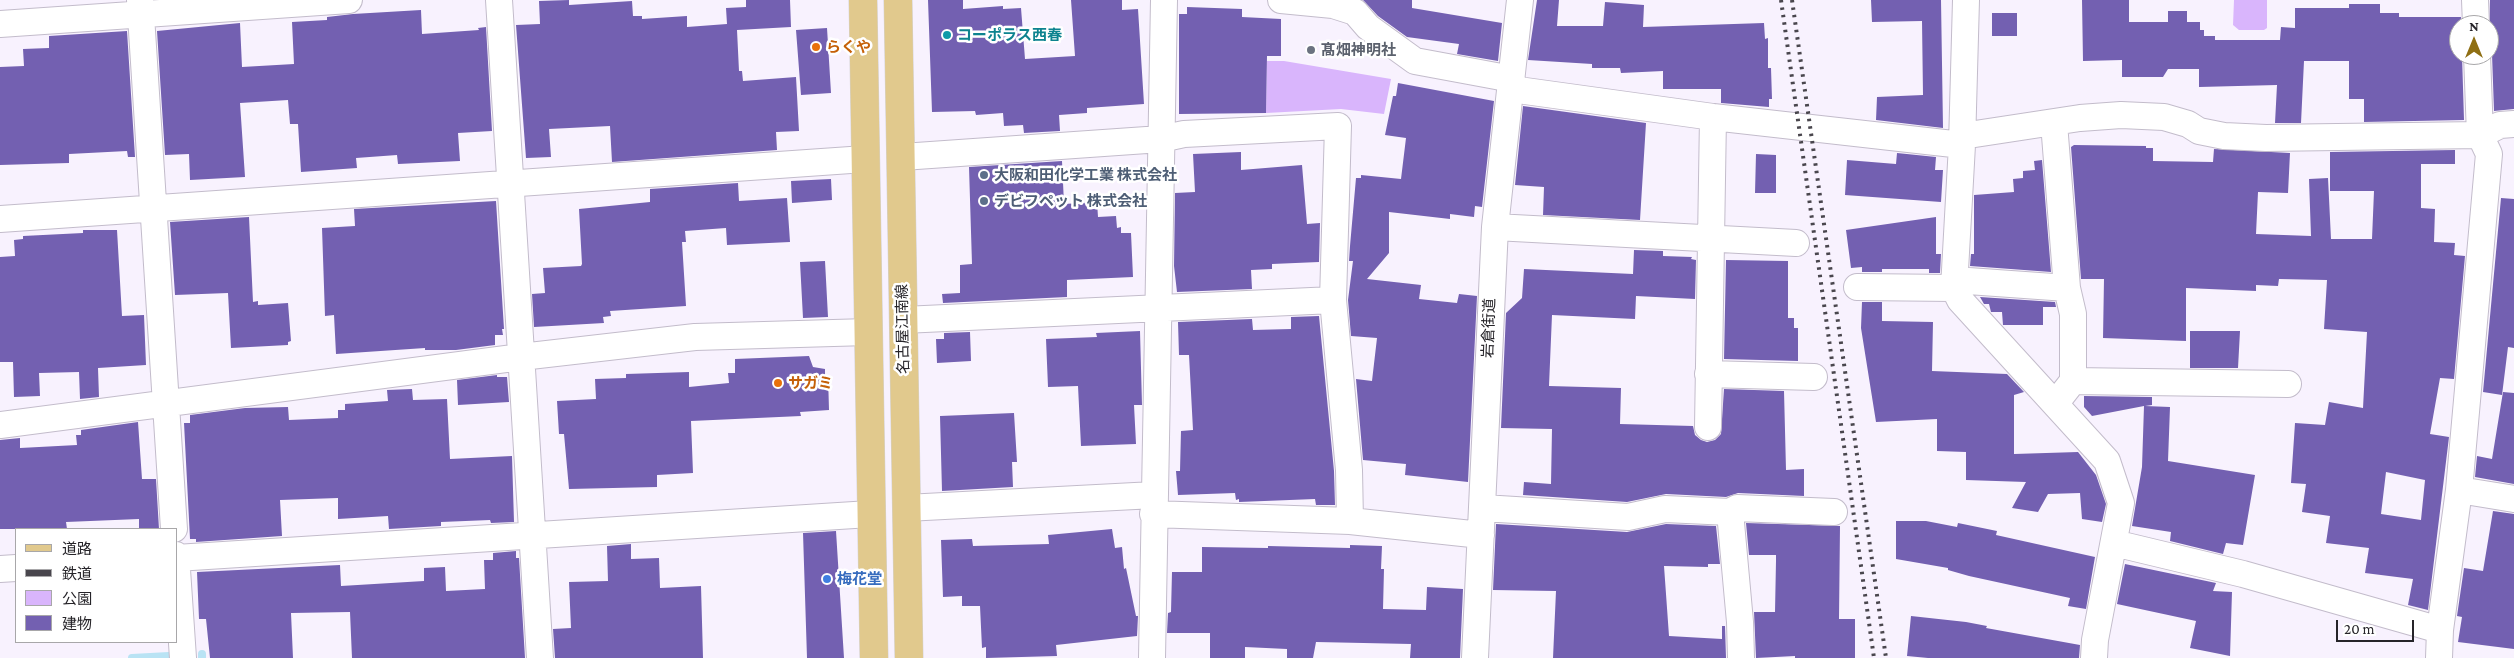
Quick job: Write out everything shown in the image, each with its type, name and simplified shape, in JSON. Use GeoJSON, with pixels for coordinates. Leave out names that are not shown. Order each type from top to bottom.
{"type":"FeatureCollection","features":[{"type":"Feature","properties":{"kind":"main road"},"geometry":{"type":"LineString","coordinates":[[863,0],[870,514],[874,658]]}},
{"type":"Feature","properties":{"kind":"main road","name":"名古屋江南線"},"geometry":{"type":"LineString","coordinates":[[898,0],[909,658]]}},
{"type":"Feature","properties":{"kind":"street"},"geometry":{"type":"LineString","coordinates":[[0,24],[140,7],[349,0]]}},
{"type":"Feature","properties":{"kind":"street"},"geometry":{"type":"LineString","coordinates":[[499,0],[540,658]]}},
{"type":"Feature","properties":{"kind":"street"},"geometry":{"type":"LineString","coordinates":[[1152,658],[1164,0]]}},
{"type":"Feature","properties":{"kind":"street"},"geometry":{"type":"LineString","coordinates":[[1281,0],[1360,6],[1368,28],[1415,61],[1511,84],[1713,118],[1962,140],[2054,123],[2121,115],[2164,118],[2188,124],[2199,131],[2224,136],[2273,138],[2480,135],[2500,125],[2514,124]]}},
{"type":"Feature","properties":{"kind":"street","name":"岩倉街道"},"geometry":{"type":"LineString","coordinates":[[1475,658],[1495,227],[1520,0]]}},
{"type":"Feature","properties":{"kind":"street"},"geometry":{"type":"LineString","coordinates":[[1966,0],[1962,140],[1954,284],[1960,300],[2107,461],[2121,503],[2095,640],[2094,658]]}},
{"type":"Feature","properties":{"kind":"street"},"geometry":{"type":"LineString","coordinates":[[2475,0],[2476,15]]}},
{"type":"Feature","properties":{"kind":"street"},"geometry":{"type":"LineString","coordinates":[[140,7],[174,528]]}},
{"type":"Feature","properties":{"kind":"street"},"geometry":{"type":"LineString","coordinates":[[2439,658],[2440,630],[2459,490],[2489,154],[2480,135],[2477,65]]}},
{"type":"Feature","properties":{"kind":"street"},"geometry":{"type":"LineString","coordinates":[[1708,427],[1713,118]]}},
{"type":"Feature","properties":{"kind":"street"},"geometry":{"type":"LineString","coordinates":[[2054,123],[2067,288],[2073,314],[2073,382],[2055,404]]}},
{"type":"Feature","properties":{"kind":"street"},"geometry":{"type":"LineString","coordinates":[[902,157],[1161,139],[1184,134],[1338,126],[1333,300],[1349,470],[1350,520]]}},
{"type":"Feature","properties":{"kind":"street"},"geometry":{"type":"LineString","coordinates":[[0,219],[865,159]]}},
{"type":"Feature","properties":{"kind":"street"},"geometry":{"type":"LineString","coordinates":[[1495,227],[1796,243]]}},
{"type":"Feature","properties":{"kind":"street"},"geometry":{"type":"LineString","coordinates":[[1858,287],[1954,284],[2067,288]]}},
{"type":"Feature","properties":{"kind":"street"},"geometry":{"type":"LineString","coordinates":[[903,320],[1333,300]]}},
{"type":"Feature","properties":{"kind":"street"},"geometry":{"type":"LineString","coordinates":[[0,425],[521,357],[695,337],[868,332]]}},
{"type":"Feature","properties":{"kind":"street"},"geometry":{"type":"LineString","coordinates":[[1708,374],[1814,377]]}},
{"type":"Feature","properties":{"kind":"street"},"geometry":{"type":"LineString","coordinates":[[2073,382],[2288,384]]}},
{"type":"Feature","properties":{"kind":"street"},"geometry":{"type":"LineString","coordinates":[[2459,490],[2514,499]]}},
{"type":"Feature","properties":{"kind":"street"},"geometry":{"type":"LineString","coordinates":[[906,508],[1154,504],[1350,520],[1481,535]]}},
{"type":"Feature","properties":{"kind":"street"},"geometry":{"type":"LineString","coordinates":[[1483,508],[1628,517],[1665,509],[1730,512],[1737,508],[1834,512]]}},
{"type":"Feature","properties":{"kind":"street"},"geometry":{"type":"LineString","coordinates":[[1730,512],[1740,622],[1740,658]]}},
{"type":"Feature","properties":{"kind":"street"},"geometry":{"type":"LineString","coordinates":[[178,557],[870,514]]}},
{"type":"Feature","properties":{"kind":"street"},"geometry":{"type":"LineString","coordinates":[[2114,543],[2243,574],[2440,630]]}},
{"type":"Feature","properties":{"kind":"street"},"geometry":{"type":"LineString","coordinates":[[0,569],[15,568]]}},
{"type":"Feature","properties":{"kind":"street"},"geometry":{"type":"LineString","coordinates":[[178,586],[183,658]]}},
{"type":"Feature","properties":{"kind":"green space"},"geometry":{"type":"Polygon","coordinates":[[[2234,0],[2267,0],[2267,28],[2264,30],[2239,30],[2233,25],[2234,0]]]}},
{"type":"Feature","properties":{"kind":"green space"},"geometry":{"type":"Polygon","coordinates":[[[1267,61],[1284,61],[1391,79],[1384,114],[1341,109],[1266,113],[1267,61]]]}},
{"type":"Feature","properties":{"kind":"building"},"geometry":{"type":"Polygon","coordinates":[[[569,0],[569,5],[632,1],[633,16],[642,16],[642,19],[687,16],[687,27],[727,24],[726,8],[746,7],[746,0],[790,0],[791,27],[737,30],[739,71],[742,71],[743,81],[796,77],[799,131],[776,132],[777,150],[612,162],[610,126],[549,129],[551,157],[526,158],[516,25],[540,24],[539,1],[569,0]]]}},
{"type":"Feature","properties":{"kind":"building"},"geometry":{"type":"Polygon","coordinates":[[[928,0],[963,0],[963,9],[1003,6],[1003,9],[1021,8],[1025,59],[1075,56],[1071,0],[1122,0],[1122,10],[1138,9],[1144,104],[1087,108],[1087,113],[1059,115],[1060,131],[1024,133],[1023,125],[1004,126],[1003,113],[976,115],[975,111],[932,112],[928,0]]]}},
{"type":"Feature","properties":{"kind":"building"},"geometry":{"type":"Polygon","coordinates":[[[1363,0],[1412,0],[1412,8],[1502,23],[1498,61],[1457,54],[1459,44],[1407,37],[1378,16],[1363,0]]]}},
{"type":"Feature","properties":{"kind":"building"},"geometry":{"type":"Polygon","coordinates":[[[1537,0],[1559,0],[1557,26],[1603,26],[1605,2],[1644,5],[1643,27],[1764,23],[1765,39],[1768,38],[1768,68],[1771,68],[1772,99],[1769,99],[1769,107],[1721,103],[1721,89],[1663,89],[1663,71],[1621,73],[1620,68],[1592,68],[1592,64],[1528,60],[1537,0]]]}},
{"type":"Feature","properties":{"kind":"building"},"geometry":{"type":"Polygon","coordinates":[[[1871,0],[1941,0],[1943,128],[1876,120],[1877,97],[1923,95],[1922,21],[1872,22],[1871,0]]]}},
{"type":"Feature","properties":{"kind":"building"},"geometry":{"type":"Polygon","coordinates":[[[2082,0],[2129,0],[2129,22],[2168,22],[2168,11],[2187,11],[2187,22],[2200,22],[2200,30],[2204,30],[2204,36],[2215,36],[2215,40],[2280,40],[2281,27],[2295,28],[2295,8],[2349,8],[2349,4],[2380,4],[2380,13],[2399,13],[2399,17],[2449,17],[2449,65],[2462,65],[2464,120],[2364,122],[2364,99],[2349,99],[2349,61],[2304,61],[2301,123],[2275,123],[2277,85],[2199,87],[2199,69],[2168,69],[2163,77],[2122,77],[2122,60],[2083,61],[2082,0]]]}},
{"type":"Feature","properties":{"kind":"building"},"geometry":{"type":"Polygon","coordinates":[[[2490,0],[2514,0],[2514,109],[2494,111],[2492,65],[2499,65],[2499,15],[2490,15],[2490,0]]]}},
{"type":"Feature","properties":{"kind":"building"},"geometry":{"type":"Polygon","coordinates":[[[1187,7],[1242,9],[1242,17],[1281,19],[1281,56],[1267,56],[1266,113],[1179,114],[1179,14],[1187,14],[1187,7]]]}},
{"type":"Feature","properties":{"kind":"building"},"geometry":{"type":"Polygon","coordinates":[[[421,10],[422,34],[479,30],[478,28],[486,27],[492,131],[458,133],[460,161],[398,164],[397,155],[356,158],[357,168],[301,172],[298,124],[290,124],[288,100],[240,103],[245,177],[190,180],[189,154],[165,155],[157,31],[240,23],[242,67],[294,64],[292,22],[327,20],[327,17],[353,14],[421,10]]]}},
{"type":"Feature","properties":{"kind":"building"},"geometry":{"type":"Polygon","coordinates":[[[1992,13],[2017,13],[2017,36],[1992,36],[1992,13]]]}},
{"type":"Feature","properties":{"kind":"building"},"geometry":{"type":"Polygon","coordinates":[[[827,28],[831,93],[801,95],[796,30],[827,28]]]}},
{"type":"Feature","properties":{"kind":"building"},"geometry":{"type":"Polygon","coordinates":[[[127,31],[135,157],[128,157],[127,151],[69,154],[69,163],[0,165],[0,67],[24,66],[23,49],[49,48],[49,36],[127,31]]]}},
{"type":"Feature","properties":{"kind":"building"},"geometry":{"type":"Polygon","coordinates":[[[1398,83],[1494,101],[1482,207],[1475,206],[1474,217],[1450,214],[1450,219],[1389,212],[1389,253],[1367,279],[1421,285],[1419,299],[1457,303],[1459,294],[1477,296],[1468,482],[1405,475],[1406,464],[1363,460],[1356,379],[1372,381],[1377,338],[1351,336],[1348,300],[1353,261],[1349,261],[1356,178],[1361,178],[1361,175],[1401,179],[1406,138],[1385,135],[1393,96],[1396,96],[1398,83]]]}},
{"type":"Feature","properties":{"kind":"building"},"geometry":{"type":"Polygon","coordinates":[[[1523,106],[1646,123],[1640,220],[1543,215],[1544,187],[1515,185],[1523,106]]]}},
{"type":"Feature","properties":{"kind":"building"},"geometry":{"type":"Polygon","coordinates":[[[2074,145],[2146,146],[2146,148],[2153,148],[2153,161],[2213,162],[2214,149],[2290,153],[2288,193],[2258,192],[2256,234],[2311,236],[2309,179],[2328,178],[2331,239],[2372,239],[2374,191],[2330,191],[2330,152],[2455,150],[2455,164],[2421,164],[2421,208],[2435,209],[2434,242],[2455,243],[2454,255],[2465,256],[2454,379],[2440,378],[2430,434],[2449,437],[2428,610],[2408,605],[2413,579],[2365,573],[2369,548],[2326,543],[2330,516],[2302,512],[2306,484],[2291,483],[2295,423],[2325,425],[2329,402],[2363,408],[2367,332],[2324,329],[2327,280],[2279,279],[2278,286],[2256,285],[2256,291],[2186,288],[2186,341],[2103,338],[2104,279],[2081,279],[2071,147],[2074,145]],[[2386,472],[2381,514],[2421,520],[2425,480],[2386,472]]]}},
{"type":"Feature","properties":{"kind":"building"},"geometry":{"type":"Polygon","coordinates":[[[1241,152],[1241,170],[1302,165],[1307,224],[1320,223],[1319,262],[1272,264],[1272,269],[1251,270],[1252,289],[1177,292],[1174,266],[1175,193],[1195,192],[1193,154],[1241,152]]]}},
{"type":"Feature","properties":{"kind":"building"},"geometry":{"type":"Polygon","coordinates":[[[1897,153],[1936,157],[1935,170],[1943,170],[1941,202],[1845,195],[1847,160],[1896,164],[1897,153]]]}},
{"type":"Feature","properties":{"kind":"building"},"geometry":{"type":"Polygon","coordinates":[[[1756,154],[1776,155],[1776,193],[1755,193],[1756,154]]]}},
{"type":"Feature","properties":{"kind":"building"},"geometry":{"type":"Polygon","coordinates":[[[2042,160],[2051,272],[1970,266],[1971,254],[1974,254],[1974,195],[2014,192],[2013,179],[2023,178],[2023,171],[2035,170],[2034,161],[2042,160]]]}},
{"type":"Feature","properties":{"kind":"building"},"geometry":{"type":"Polygon","coordinates":[[[1062,161],[1064,204],[1097,202],[1098,217],[1116,216],[1117,228],[1121,227],[1121,233],[1131,233],[1133,277],[1067,280],[1067,297],[943,303],[942,294],[960,293],[960,265],[972,264],[969,167],[1062,161]]]}},
{"type":"Feature","properties":{"kind":"building"},"geometry":{"type":"Polygon","coordinates":[[[831,179],[832,200],[792,203],[791,181],[831,179]]]}},
{"type":"Feature","properties":{"kind":"building"},"geometry":{"type":"Polygon","coordinates":[[[738,183],[739,201],[787,198],[790,242],[727,245],[726,228],[685,231],[686,242],[682,242],[686,306],[610,311],[611,316],[603,317],[604,323],[534,327],[532,294],[545,293],[543,268],[581,266],[582,264],[579,209],[650,202],[650,189],[738,183]]]}},
{"type":"Feature","properties":{"kind":"building"},"geometry":{"type":"Polygon","coordinates":[[[2501,198],[2514,199],[2514,348],[2508,347],[2502,395],[2483,392],[2501,198]]]}},
{"type":"Feature","properties":{"kind":"building"},"geometry":{"type":"Polygon","coordinates":[[[496,201],[504,329],[502,329],[503,335],[495,335],[495,345],[456,350],[425,350],[425,348],[336,354],[334,315],[325,316],[322,228],[355,226],[354,209],[496,201]]]}},
{"type":"Feature","properties":{"kind":"building"},"geometry":{"type":"Polygon","coordinates":[[[249,217],[253,302],[258,301],[258,305],[288,303],[291,341],[288,342],[288,345],[231,348],[228,293],[175,295],[170,222],[249,217]]]}},
{"type":"Feature","properties":{"kind":"building"},"geometry":{"type":"Polygon","coordinates":[[[1936,217],[1936,254],[1941,254],[1940,273],[1929,273],[1929,269],[1882,269],[1882,272],[1862,272],[1862,267],[1851,268],[1846,230],[1936,217]]]}},
{"type":"Feature","properties":{"kind":"building"},"geometry":{"type":"Polygon","coordinates":[[[83,230],[117,230],[122,316],[144,315],[146,365],[98,368],[99,397],[80,399],[79,372],[39,373],[40,396],[14,397],[13,362],[0,362],[0,257],[15,256],[14,240],[23,239],[23,236],[83,233],[83,230]]]}},
{"type":"Feature","properties":{"kind":"building"},"geometry":{"type":"Polygon","coordinates":[[[1634,250],[1663,251],[1663,256],[1692,257],[1691,259],[1696,260],[1695,299],[1636,296],[1635,319],[1552,315],[1549,386],[1621,388],[1620,424],[1693,426],[1695,435],[1707,442],[1715,440],[1721,434],[1724,389],[1784,391],[1786,470],[1804,469],[1804,496],[1738,493],[1726,497],[1666,494],[1627,502],[1523,495],[1524,482],[1551,484],[1552,429],[1501,428],[1506,313],[1522,298],[1524,269],[1633,274],[1634,250]]]}},
{"type":"Feature","properties":{"kind":"building"},"geometry":{"type":"Polygon","coordinates":[[[1726,260],[1788,261],[1788,318],[1794,318],[1794,328],[1798,328],[1798,361],[1724,359],[1726,260]]]}},
{"type":"Feature","properties":{"kind":"building"},"geometry":{"type":"Polygon","coordinates":[[[825,261],[828,317],[803,318],[800,262],[825,261]]]}},
{"type":"Feature","properties":{"kind":"building"},"geometry":{"type":"Polygon","coordinates":[[[1980,297],[2055,302],[2056,307],[2043,307],[2043,325],[2003,325],[2002,312],[1991,312],[1989,304],[1984,304],[1980,297]]]}},
{"type":"Feature","properties":{"kind":"building"},"geometry":{"type":"Polygon","coordinates":[[[1862,302],[1882,302],[1882,321],[1933,322],[1932,371],[2007,374],[2024,392],[2014,395],[2014,454],[2078,452],[2096,475],[2106,504],[2102,522],[2082,519],[2080,493],[2048,494],[2038,512],[2012,508],[2026,482],[1966,480],[1966,452],[1937,451],[1937,419],[1876,422],[1861,328],[1862,302]]]}},
{"type":"Feature","properties":{"kind":"building"},"geometry":{"type":"Polygon","coordinates":[[[1319,316],[1334,471],[1335,505],[1316,505],[1315,499],[1239,502],[1239,499],[1236,500],[1235,493],[1178,495],[1176,471],[1180,471],[1181,431],[1193,430],[1189,355],[1179,355],[1178,322],[1252,319],[1253,330],[1291,329],[1291,317],[1319,316]]]}},
{"type":"Feature","properties":{"kind":"building"},"geometry":{"type":"Polygon","coordinates":[[[1140,331],[1142,405],[1134,405],[1136,444],[1081,446],[1078,386],[1048,387],[1046,339],[1097,337],[1096,333],[1140,331]]]}},
{"type":"Feature","properties":{"kind":"building"},"geometry":{"type":"Polygon","coordinates":[[[2190,331],[2240,331],[2238,368],[2190,368],[2190,331]]]}},
{"type":"Feature","properties":{"kind":"building"},"geometry":{"type":"Polygon","coordinates":[[[970,332],[971,361],[937,363],[936,339],[944,339],[944,333],[970,332]]]}},
{"type":"Feature","properties":{"kind":"building"},"geometry":{"type":"Polygon","coordinates":[[[809,356],[813,367],[825,369],[825,375],[828,375],[829,410],[800,412],[801,416],[691,421],[693,473],[657,475],[657,487],[569,489],[564,434],[559,434],[557,401],[596,399],[595,379],[626,378],[626,374],[689,372],[689,387],[729,383],[728,373],[735,373],[735,359],[809,356]]]}},
{"type":"Feature","properties":{"kind":"building"},"geometry":{"type":"Polygon","coordinates":[[[497,375],[497,377],[507,377],[509,402],[458,405],[457,380],[497,375]]]}},
{"type":"Feature","properties":{"kind":"building"},"geometry":{"type":"Polygon","coordinates":[[[412,389],[413,400],[447,399],[450,459],[512,456],[514,522],[491,523],[490,520],[441,522],[441,526],[389,529],[388,516],[338,519],[338,498],[280,500],[282,536],[196,542],[196,539],[190,539],[184,423],[190,423],[190,415],[245,408],[288,407],[289,420],[338,418],[338,410],[345,410],[345,404],[388,401],[387,390],[412,389]]]}},
{"type":"Feature","properties":{"kind":"building"},"geometry":{"type":"Polygon","coordinates":[[[2503,392],[2514,393],[2514,484],[2475,477],[2477,456],[2492,459],[2503,392]]]}},
{"type":"Feature","properties":{"kind":"building"},"geometry":{"type":"Polygon","coordinates":[[[2084,396],[2152,397],[2152,405],[2145,406],[2170,407],[2168,461],[2255,475],[2243,545],[2226,543],[2223,554],[2170,541],[2171,532],[2132,526],[2142,467],[2144,406],[2092,416],[2084,407],[2084,396]]]}},
{"type":"Feature","properties":{"kind":"building"},"geometry":{"type":"Polygon","coordinates":[[[1014,413],[1017,462],[1012,462],[1013,487],[942,491],[940,416],[1014,413]]]}},
{"type":"Feature","properties":{"kind":"building"},"geometry":{"type":"Polygon","coordinates":[[[138,422],[142,479],[156,479],[159,528],[139,528],[139,519],[66,522],[67,528],[0,529],[0,440],[20,438],[20,448],[77,445],[76,435],[81,435],[81,430],[138,422]]]}},
{"type":"Feature","properties":{"kind":"building"},"geometry":{"type":"Polygon","coordinates":[[[2493,511],[2514,514],[2514,649],[2458,642],[2462,617],[2457,616],[2464,568],[2483,571],[2493,511]]]}},
{"type":"Feature","properties":{"kind":"building"},"geometry":{"type":"Polygon","coordinates":[[[1896,521],[1926,521],[1957,527],[1958,523],[1997,531],[1996,535],[2095,557],[2086,609],[2068,606],[2070,598],[1969,576],[1948,570],[1948,568],[1896,559],[1896,521]]]}},
{"type":"Feature","properties":{"kind":"building"},"geometry":{"type":"Polygon","coordinates":[[[1746,523],[1840,526],[1839,619],[1855,619],[1855,658],[1795,658],[1795,656],[1756,658],[1754,612],[1775,612],[1776,555],[1749,555],[1746,523]]]}},
{"type":"Feature","properties":{"kind":"building"},"geometry":{"type":"Polygon","coordinates":[[[1496,524],[1627,532],[1666,524],[1716,526],[1720,564],[1708,564],[1708,567],[1664,566],[1669,636],[1722,639],[1722,626],[1725,626],[1726,658],[1553,658],[1556,591],[1493,590],[1496,524]]]}},
{"type":"Feature","properties":{"kind":"building"},"geometry":{"type":"Polygon","coordinates":[[[1112,529],[1115,548],[1122,547],[1124,569],[1126,568],[1136,616],[1138,616],[1137,636],[1056,645],[1057,656],[986,658],[986,647],[982,648],[980,606],[962,606],[962,596],[943,597],[941,540],[972,539],[973,546],[1049,544],[1048,535],[1112,529]]]}},
{"type":"Feature","properties":{"kind":"building"},"geometry":{"type":"Polygon","coordinates":[[[836,531],[844,658],[807,658],[803,533],[836,531]]]}},
{"type":"Feature","properties":{"kind":"building"},"geometry":{"type":"Polygon","coordinates":[[[631,544],[631,559],[659,558],[660,588],[701,586],[703,658],[555,658],[553,629],[571,628],[569,582],[608,581],[607,546],[631,544]]]}},
{"type":"Feature","properties":{"kind":"building"},"geometry":{"type":"Polygon","coordinates":[[[1350,545],[1382,546],[1381,569],[1384,569],[1383,609],[1426,610],[1427,587],[1463,589],[1460,658],[1410,658],[1411,644],[1316,642],[1313,658],[1287,658],[1287,649],[1245,647],[1245,658],[1210,658],[1210,633],[1167,633],[1168,613],[1171,612],[1172,572],[1202,572],[1202,547],[1350,548],[1350,545]]]}},
{"type":"Feature","properties":{"kind":"building"},"geometry":{"type":"Polygon","coordinates":[[[516,551],[516,558],[519,558],[525,658],[352,658],[350,612],[291,613],[293,658],[210,658],[206,619],[199,619],[197,572],[340,565],[341,586],[424,581],[424,568],[445,567],[446,591],[485,589],[484,560],[493,560],[493,553],[516,551]]]}},
{"type":"Feature","properties":{"kind":"building"},"geometry":{"type":"Polygon","coordinates":[[[2125,564],[2216,583],[2213,591],[2232,592],[2230,656],[2190,648],[2196,621],[2117,604],[2125,564]]]}},
{"type":"Feature","properties":{"kind":"building"},"geometry":{"type":"Polygon","coordinates":[[[1911,616],[1966,622],[1987,626],[1986,628],[2080,645],[2079,658],[1928,658],[1907,656],[1911,616]]]}},
{"type":"Feature","properties":{"kind":"waterway"},"geometry":{"type":"LineString","coordinates":[[132,658],[169,656]]}},
{"type":"Feature","properties":{"kind":"railway"},"geometry":{"type":"LineString","coordinates":[[1781,0],[1874,658]]}},
{"type":"Feature","properties":{"kind":"railway"},"geometry":{"type":"LineString","coordinates":[[1792,0],[1886,658]]}},
{"type":"Feature","properties":{"kind":"place","name":"コーポラス西春"},"geometry":{"type":"Point","coordinates":[947,35]}},
{"type":"Feature","properties":{"kind":"place","name":"らくや"},"geometry":{"type":"Point","coordinates":[816,47]}},
{"type":"Feature","properties":{"kind":"place","name":"髙畑神明社"},"geometry":{"type":"Point","coordinates":[1311,50]}},
{"type":"Feature","properties":{"kind":"place","name":"大阪和田化学工業 株式会社"},"geometry":{"type":"Point","coordinates":[984,175]}},
{"type":"Feature","properties":{"kind":"place","name":"デビフペット 株式会社"},"geometry":{"type":"Point","coordinates":[984,201]}},
{"type":"Feature","properties":{"kind":"place","name":"サガミ"},"geometry":{"type":"Point","coordinates":[778,383]}},
{"type":"Feature","properties":{"kind":"place","name":"梅花堂"},"geometry":{"type":"Point","coordinates":[827,579]}}]}
